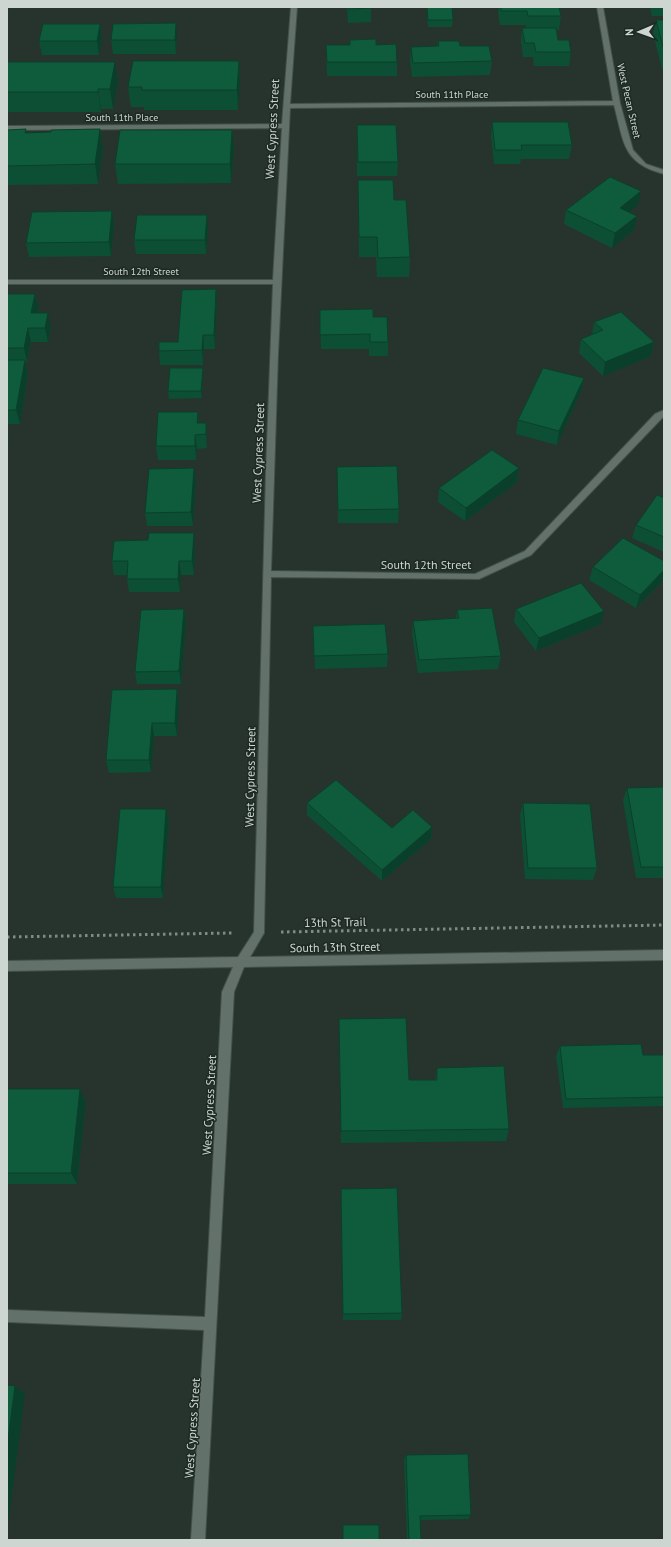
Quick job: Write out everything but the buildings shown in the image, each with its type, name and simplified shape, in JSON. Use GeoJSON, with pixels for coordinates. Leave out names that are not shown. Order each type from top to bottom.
{"type":"FeatureCollection","features":[{"type":"Feature","properties":{"kind":"street","name":"West Cypress Street"},"geometry":{"type":"LineString","coordinates":[[198,1540],[228,992],[241,962],[260,933],[276,282],[286,106],[294,7]]}},
{"type":"Feature","properties":{"kind":"street","name":"West Pecan Street"},"geometry":{"type":"LineString","coordinates":[[600,7],[618,103],[630,151],[644,165],[664,172]]}},
{"type":"Feature","properties":{"kind":"street","name":"South 11th Place"},"geometry":{"type":"LineString","coordinates":[[286,106],[618,103]]}},
{"type":"Feature","properties":{"kind":"street","name":"South 11th Place"},"geometry":{"type":"LineString","coordinates":[[7,128],[285,126]]}},
{"type":"Feature","properties":{"kind":"street","name":"South 12th Street"},"geometry":{"type":"LineString","coordinates":[[7,282],[276,282]]}},
{"type":"Feature","properties":{"kind":"street","name":"South 12th Street"},"geometry":{"type":"LineString","coordinates":[[268,574],[476,577],[528,553],[658,416],[664,413]]}},
{"type":"Feature","properties":{"kind":"street","name":"South 13th Street"},"geometry":{"type":"LineString","coordinates":[[7,966],[664,955]]}},
{"type":"Feature","properties":{"kind":"street"},"geometry":{"type":"LineString","coordinates":[[7,1316],[211,1324]]}},
{"type":"Feature","properties":{"kind":"path","name":"13th St Trail"},"geometry":{"type":"LineString","coordinates":[[7,937],[664,925]]}}]}
